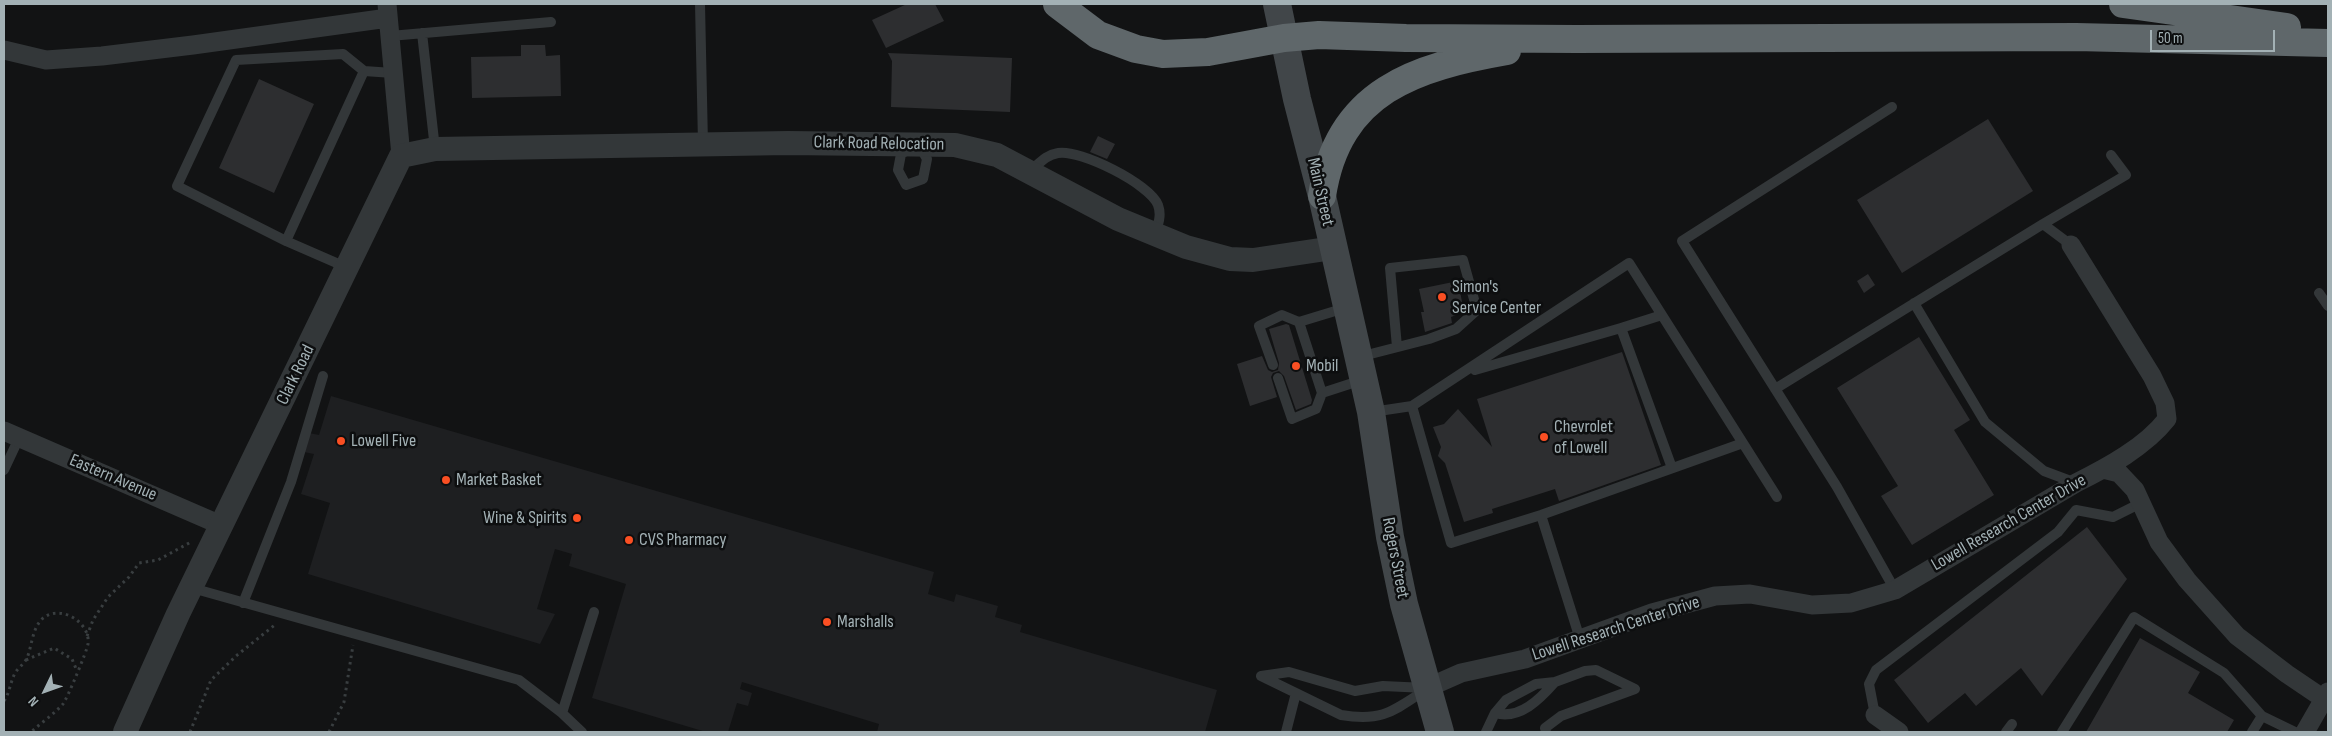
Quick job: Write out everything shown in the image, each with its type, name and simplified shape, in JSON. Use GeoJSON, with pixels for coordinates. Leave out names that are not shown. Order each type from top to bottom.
{"type":"FeatureCollection","features":[{"type":"Feature","properties":{"kind":"highway"},"geometry":{"type":"LineString","coordinates":[[1057,4],[1098,35],[1136,48],[1163,54],[1208,52],[1284,38],[1318,34],[1406,38],[1577,39],[2076,37],[2328,43]]}},
{"type":"Feature","properties":{"kind":"highway"},"geometry":{"type":"LineString","coordinates":[[2123,4],[2328,33]]}},
{"type":"Feature","properties":{"kind":"highway"},"geometry":{"type":"LineString","coordinates":[[1322,196],[1330,162],[1341,139],[1365,106],[1393,84],[1416,73],[1470,57],[1577,39]]}},
{"type":"Feature","properties":{"kind":"main road","name":"Main Street"},"geometry":{"type":"LineString","coordinates":[[1277,4],[1360,368]]}},
{"type":"Feature","properties":{"kind":"main road","name":"Rogers Street"},"geometry":{"type":"LineString","coordinates":[[1360,368],[1371,412],[1404,604],[1440,732]]}},
{"type":"Feature","properties":{"kind":"street"},"geometry":{"type":"LineString","coordinates":[[4,50],[46,60],[74,58],[193,46],[388,19],[401,156]]}},
{"type":"Feature","properties":{"kind":"street","name":"Clark Road Relocation"},"geometry":{"type":"LineString","coordinates":[[401,156],[435,149],[703,144],[918,143],[955,145],[997,155],[1118,219],[1154,235],[1186,247],[1230,259],[1272,259],[1333,248]]}},
{"type":"Feature","properties":{"kind":"street","name":"Clark Road"},"geometry":{"type":"LineString","coordinates":[[125,732],[192,588],[401,156]]}},
{"type":"Feature","properties":{"kind":"street","name":"Lowell Research Center Drive"},"geometry":{"type":"LineString","coordinates":[[1427,688],[1461,674],[1525,659],[1652,613],[1715,596],[1750,594],[1812,605],[1851,603],[1895,590],[2103,469],[2157,432],[2167,419],[2165,403],[2152,376],[2071,245]]}},
{"type":"Feature","properties":{"kind":"street","name":"Eastern Avenue"},"geometry":{"type":"LineString","coordinates":[[11,434],[223,526]]}},
{"type":"Feature","properties":{"kind":"street","name":"Lowell Research Center Drive"},"geometry":{"type":"LineString","coordinates":[[2103,469],[2119,473],[2135,490],[2159,542],[2187,580],[2237,636],[2286,674],[2326,696]]}},
{"type":"Feature","properties":{"kind":"street"},"geometry":{"type":"LineString","coordinates":[[2305,732],[2326,696]]}},
{"type":"Feature","properties":{"kind":"street"},"geometry":{"type":"LineString","coordinates":[[1875,715],[1899,732]]}},
{"type":"Feature","properties":{"kind":"lane"},"geometry":{"type":"LineString","coordinates":[[700,4],[703,144]]}},
{"type":"Feature","properties":{"kind":"lane"},"geometry":{"type":"LineString","coordinates":[[388,19],[422,33],[551,22]]}},
{"type":"Feature","properties":{"kind":"lane"},"geometry":{"type":"LineString","coordinates":[[422,33],[435,149]]}},
{"type":"Feature","properties":{"kind":"lane"},"geometry":{"type":"LineString","coordinates":[[348,268],[286,241],[177,186],[236,60],[343,54],[364,71],[393,73]]}},
{"type":"Feature","properties":{"kind":"lane"},"geometry":{"type":"LineString","coordinates":[[286,241],[364,71]]}},
{"type":"Feature","properties":{"kind":"lane"},"geometry":{"type":"LineString","coordinates":[[1892,107],[1682,241],[1837,487],[1895,590]]}},
{"type":"Feature","properties":{"kind":"lane"},"geometry":{"type":"LineString","coordinates":[[1029,172],[1047,156],[1060,152],[1077,154],[1134,181],[1150,192],[1158,206],[1160,222],[1154,235]]}},
{"type":"Feature","properties":{"kind":"lane"},"geometry":{"type":"LineString","coordinates":[[1775,389],[2126,175],[2111,155]]}},
{"type":"Feature","properties":{"kind":"lane"},"geometry":{"type":"LineString","coordinates":[[2043,224],[2071,245]]}},
{"type":"Feature","properties":{"kind":"lane"},"geometry":{"type":"LineString","coordinates":[[1278,378],[1292,420],[1316,408],[1322,393],[1397,347],[1456,329],[1477,310],[1463,260],[1390,268],[1397,347]]}},
{"type":"Feature","properties":{"kind":"lane"},"geometry":{"type":"LineString","coordinates":[[1371,412],[1412,406],[1629,263],[1777,497]]}},
{"type":"Feature","properties":{"kind":"lane"},"geometry":{"type":"LineString","coordinates":[[2319,293],[2328,306]]}},
{"type":"Feature","properties":{"kind":"lane"},"geometry":{"type":"LineString","coordinates":[[1914,303],[1986,422],[2044,471],[2076,483]]}},
{"type":"Feature","properties":{"kind":"lane"},"geometry":{"type":"LineString","coordinates":[[1273,365],[1259,326],[1282,315],[1298,322],[1346,308]]}},
{"type":"Feature","properties":{"kind":"lane"},"geometry":{"type":"LineString","coordinates":[[1464,373],[1662,315]]}},
{"type":"Feature","properties":{"kind":"lane"},"geometry":{"type":"LineString","coordinates":[[1298,322],[1322,393]]}},
{"type":"Feature","properties":{"kind":"lane"},"geometry":{"type":"LineString","coordinates":[[1621,328],[1672,468]]}},
{"type":"Feature","properties":{"kind":"lane"},"geometry":{"type":"LineString","coordinates":[[243,603],[291,482],[323,376]]}},
{"type":"Feature","properties":{"kind":"lane"},"geometry":{"type":"LineString","coordinates":[[1412,406],[1451,543],[1541,515],[1743,443]]}},
{"type":"Feature","properties":{"kind":"lane"},"geometry":{"type":"LineString","coordinates":[[4,470],[11,434]]}},
{"type":"Feature","properties":{"kind":"lane"},"geometry":{"type":"LineString","coordinates":[[1875,715],[1869,684],[1876,670],[2058,532],[2076,510],[2113,517],[2141,504]]}},
{"type":"Feature","properties":{"kind":"lane"},"geometry":{"type":"LineString","coordinates":[[1541,515],[1580,640]]}},
{"type":"Feature","properties":{"kind":"lane"},"geometry":{"type":"LineString","coordinates":[[192,588],[519,680],[562,713],[582,732]]}},
{"type":"Feature","properties":{"kind":"lane"},"geometry":{"type":"LineString","coordinates":[[562,713],[594,612]]}},
{"type":"Feature","properties":{"kind":"lane"},"geometry":{"type":"LineString","coordinates":[[2062,732],[2134,617],[2224,673],[2262,716],[2295,732]]}},
{"type":"Feature","properties":{"kind":"lane"},"geometry":{"type":"LineString","coordinates":[[1486,732],[1495,713],[1506,700],[1536,684],[1555,682],[1585,671],[1596,670],[1635,689],[1561,716],[1545,728],[1546,732]]}},
{"type":"Feature","properties":{"kind":"lane"},"geometry":{"type":"LineString","coordinates":[[1289,672],[1355,691],[1383,686],[1427,688],[1388,714],[1368,718],[1341,716],[1261,676],[1289,672]]}},
{"type":"Feature","properties":{"kind":"lane"},"geometry":{"type":"LineString","coordinates":[[1495,713],[1503,715],[1530,708],[1555,682]]}},
{"type":"Feature","properties":{"kind":"lane"},"geometry":{"type":"LineString","coordinates":[[1286,732],[1296,694]]}},
{"type":"Feature","properties":{"kind":"lane"},"geometry":{"type":"LineString","coordinates":[[2252,732],[2262,716]]}},
{"type":"Feature","properties":{"kind":"path"},"geometry":{"type":"LineString","coordinates":[[87,636],[92,620],[108,597],[129,577],[138,563],[158,560],[164,555],[223,526]]}},
{"type":"Feature","properties":{"kind":"path"},"geometry":{"type":"LineString","coordinates":[[4,701],[9,694],[16,671],[26,660],[38,626],[46,616],[60,612],[75,619],[83,626],[88,644],[64,703],[31,732]]}},
{"type":"Feature","properties":{"kind":"path"},"geometry":{"type":"LineString","coordinates":[[190,732],[211,680],[236,656],[286,615]]}},
{"type":"Feature","properties":{"kind":"path"},"geometry":{"type":"LineString","coordinates":[[329,732],[346,692],[354,634]]}},
{"type":"Feature","properties":{"kind":"path"},"geometry":{"type":"LineString","coordinates":[[26,660],[54,648],[72,659],[78,672]]}},
{"type":"Feature","properties":{"kind":"shaded area"},"geometry":{"type":"Polygon","coordinates":[[[331,396],[934,572],[928,594],[954,602],[956,594],[998,606],[995,617],[1022,625],[1020,632],[1217,690],[1205,732],[877,732],[879,724],[742,682],[740,689],[752,693],[748,706],[737,703],[728,732],[706,732],[592,698],[626,584],[569,566],[572,554],[555,549],[537,609],[555,614],[540,644],[308,574],[330,503],[301,494],[314,454],[304,452],[309,433],[319,435],[331,396]]]}},
{"type":"Feature","properties":{"kind":"building"},"geometry":{"type":"Polygon","coordinates":[[[907,4],[935,4],[944,21],[886,48],[872,20],[907,4]]]}},
{"type":"Feature","properties":{"kind":"building"},"geometry":{"type":"Polygon","coordinates":[[[521,45],[545,45],[546,56],[560,55],[561,96],[472,98],[471,57],[521,56],[521,45]]]}},
{"type":"Feature","properties":{"kind":"building"},"geometry":{"type":"Polygon","coordinates":[[[888,53],[1012,58],[1010,112],[891,107],[892,61],[888,53]]]}},
{"type":"Feature","properties":{"kind":"building"},"geometry":{"type":"Polygon","coordinates":[[[259,79],[314,104],[274,193],[219,168],[259,79]]]}},
{"type":"Feature","properties":{"kind":"building"},"geometry":{"type":"Polygon","coordinates":[[[1988,119],[2033,191],[1902,273],[1857,200],[1988,119]]]}},
{"type":"Feature","properties":{"kind":"building"},"geometry":{"type":"Polygon","coordinates":[[[1098,136],[1115,144],[1107,159],[1090,152],[1098,136]]]}},
{"type":"Feature","properties":{"kind":"building"},"geometry":{"type":"Polygon","coordinates":[[[1868,274],[1875,285],[1864,293],[1857,281],[1868,274]]]}},
{"type":"Feature","properties":{"kind":"building"},"geometry":{"type":"Polygon","coordinates":[[[1458,281],[1464,312],[1451,317],[1452,323],[1425,332],[1421,312],[1424,312],[1419,289],[1458,281]]]}},
{"type":"Feature","properties":{"kind":"building"},"geometry":{"type":"Polygon","coordinates":[[[1286,324],[1289,325],[1312,400],[1311,404],[1296,410],[1284,376],[1279,371],[1273,373],[1271,377],[1277,397],[1250,406],[1237,364],[1262,356],[1268,370],[1272,372],[1278,370],[1279,363],[1269,329],[1286,324]]]}},
{"type":"Feature","properties":{"kind":"building"},"geometry":{"type":"Polygon","coordinates":[[[1919,337],[1970,420],[1954,430],[1994,495],[1912,545],[1881,496],[1898,486],[1837,388],[1919,337]]]}},
{"type":"Feature","properties":{"kind":"building","name":"Chevrolet of Lowell"},"geometry":{"type":"Polygon","coordinates":[[[1622,352],[1661,465],[1559,501],[1555,489],[1492,509],[1493,513],[1464,522],[1445,463],[1438,456],[1441,447],[1433,427],[1444,424],[1458,409],[1492,447],[1477,399],[1622,352]]]}},
{"type":"Feature","properties":{"kind":"building"},"geometry":{"type":"Polygon","coordinates":[[[2087,527],[2127,579],[2042,696],[2021,668],[1976,706],[1965,693],[1928,723],[1894,680],[2087,527]]]}},
{"type":"Feature","properties":{"kind":"building"},"geometry":{"type":"Polygon","coordinates":[[[2140,638],[2200,672],[2188,693],[2234,720],[2227,732],[2086,732],[2140,638]]]}},
{"type":"Feature","properties":{"kind":"place","name":"Simon's Service Center"},"geometry":{"type":"Point","coordinates":[1442,297]}},
{"type":"Feature","properties":{"kind":"place","name":"Mobil"},"geometry":{"type":"Point","coordinates":[1296,366]}},
{"type":"Feature","properties":{"kind":"place","name":"Chevrolet of Lowell"},"geometry":{"type":"Point","coordinates":[1544,437]}},
{"type":"Feature","properties":{"kind":"place","name":"Lowell Five"},"geometry":{"type":"Point","coordinates":[341,441]}},
{"type":"Feature","properties":{"kind":"place","name":"Market Basket"},"geometry":{"type":"Point","coordinates":[446,480]}},
{"type":"Feature","properties":{"kind":"place","name":"Wine & Spirits"},"geometry":{"type":"Point","coordinates":[577,518]}},
{"type":"Feature","properties":{"kind":"place","name":"CVS Pharmacy"},"geometry":{"type":"Point","coordinates":[629,540]}},
{"type":"Feature","properties":{"kind":"place","name":"Marshalls"},"geometry":{"type":"Point","coordinates":[827,622]}}]}
